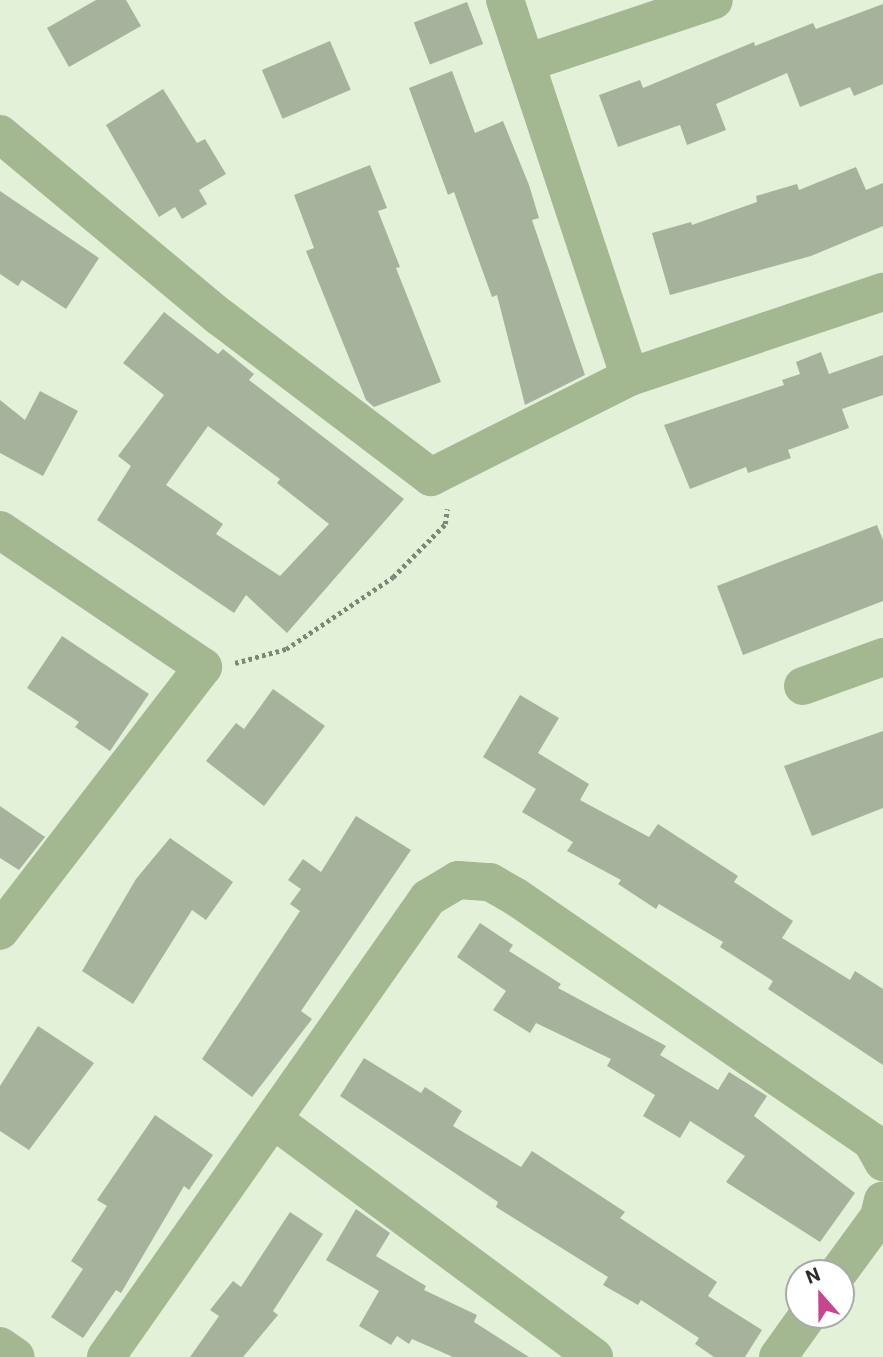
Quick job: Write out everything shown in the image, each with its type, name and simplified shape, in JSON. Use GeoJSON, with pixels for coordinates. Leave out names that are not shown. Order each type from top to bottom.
{"type":"FeatureCollection","features":[{"type":"Feature","properties":{"kind":"street"},"geometry":{"type":"LineString","coordinates":[[505,0],[630,377]]}},
{"type":"Feature","properties":{"kind":"street"},"geometry":{"type":"LineString","coordinates":[[526,63],[714,0]]}},
{"type":"Feature","properties":{"kind":"street"},"geometry":{"type":"LineString","coordinates":[[0,134],[220,317],[431,477],[630,377],[883,292]]}},
{"type":"Feature","properties":{"kind":"street"},"geometry":{"type":"LineString","coordinates":[[0,530],[203,667],[0,932]]}},
{"type":"Feature","properties":{"kind":"street"},"geometry":{"type":"LineString","coordinates":[[803,686],[883,657]]}},
{"type":"Feature","properties":{"kind":"street"},"geometry":{"type":"LineString","coordinates":[[106,1357],[275,1121],[428,898],[458,880],[490,882],[516,897],[872,1142],[883,1162]]}},
{"type":"Feature","properties":{"kind":"street"},"geometry":{"type":"LineString","coordinates":[[275,1121],[594,1357]]}},
{"type":"Feature","properties":{"kind":"street"},"geometry":{"type":"LineString","coordinates":[[848,1259],[879,1217],[883,1200]]}},
{"type":"Feature","properties":{"kind":"street"},"geometry":{"type":"LineString","coordinates":[[778,1357],[798,1329]]}},
{"type":"Feature","properties":{"kind":"street"},"geometry":{"type":"LineString","coordinates":[[0,1346],[16,1357]]}},
{"type":"Feature","properties":{"kind":"path"},"geometry":{"type":"LineString","coordinates":[[203,667],[286,649],[393,577],[445,524],[447,509],[431,477]]}},
{"type":"Feature","properties":{"kind":"building"},"geometry":{"type":"Polygon","coordinates":[[[96,0],[126,0],[141,26],[69,67],[47,28],[96,0]]]}},
{"type":"Feature","properties":{"kind":"building"},"geometry":{"type":"Polygon","coordinates":[[[467,2],[483,44],[430,64],[414,22],[467,2]]]}},
{"type":"Feature","properties":{"kind":"building"},"geometry":{"type":"Polygon","coordinates":[[[883,4],[883,84],[854,96],[850,87],[800,107],[787,73],[716,104],[726,130],[687,145],[680,125],[618,147],[599,95],[640,80],[643,88],[754,42],[755,46],[813,23],[816,29],[883,4]]]}},
{"type":"Feature","properties":{"kind":"building"},"geometry":{"type":"Polygon","coordinates":[[[330,41],[351,90],[283,119],[262,70],[330,41]]]}},
{"type":"Feature","properties":{"kind":"building"},"geometry":{"type":"Polygon","coordinates":[[[452,71],[475,133],[503,121],[529,185],[539,218],[532,220],[585,375],[525,405],[497,295],[492,297],[454,192],[448,195],[409,88],[452,71]]]}},
{"type":"Feature","properties":{"kind":"building"},"geometry":{"type":"Polygon","coordinates":[[[163,89],[197,143],[205,139],[226,174],[199,190],[207,204],[182,219],[175,207],[159,217],[106,125],[163,89]]]}},
{"type":"Feature","properties":{"kind":"building"},"geometry":{"type":"Polygon","coordinates":[[[370,165],[387,208],[378,211],[400,267],[396,268],[441,382],[374,407],[366,400],[306,251],[314,248],[294,195],[370,165]]]}},
{"type":"Feature","properties":{"kind":"building"},"geometry":{"type":"Polygon","coordinates":[[[856,167],[866,190],[883,183],[883,226],[811,256],[670,295],[652,233],[691,222],[692,225],[757,202],[756,196],[797,184],[799,190],[856,167]]]}},
{"type":"Feature","properties":{"kind":"building"},"geometry":{"type":"Polygon","coordinates":[[[0,191],[99,258],[66,309],[22,280],[18,286],[0,274],[0,191]]]}},
{"type":"Feature","properties":{"kind":"building"},"geometry":{"type":"Polygon","coordinates":[[[164,312],[218,354],[223,349],[254,374],[249,380],[404,499],[287,633],[246,595],[234,613],[97,520],[131,466],[118,456],[164,395],[123,363],[164,312]],[[208,426],[166,485],[223,524],[216,534],[280,576],[329,524],[277,483],[280,479],[208,426]]]}},
{"type":"Feature","properties":{"kind":"building"},"geometry":{"type":"Polygon","coordinates":[[[821,352],[829,374],[883,355],[883,395],[842,409],[849,428],[788,450],[791,458],[748,473],[746,467],[690,489],[664,425],[784,385],[782,380],[800,374],[796,362],[821,352]]]}},
{"type":"Feature","properties":{"kind":"building"},"geometry":{"type":"Polygon","coordinates":[[[40,391],[78,411],[43,476],[0,453],[0,400],[25,420],[40,391]]]}},
{"type":"Feature","properties":{"kind":"building"},"geometry":{"type":"Polygon","coordinates":[[[877,525],[883,540],[883,601],[743,655],[717,586],[877,525]]]}},
{"type":"Feature","properties":{"kind":"building"},"geometry":{"type":"Polygon","coordinates":[[[62,636],[149,694],[110,751],[75,727],[79,722],[27,688],[62,636]]]}},
{"type":"Feature","properties":{"kind":"building"},"geometry":{"type":"Polygon","coordinates":[[[273,689],[325,726],[264,806],[206,761],[236,723],[244,729],[273,689]]]}},
{"type":"Feature","properties":{"kind":"building"},"geometry":{"type":"Polygon","coordinates":[[[520,695],[559,718],[538,753],[589,784],[580,800],[649,837],[658,824],[738,876],[734,882],[793,921],[782,938],[850,980],[855,971],[883,989],[883,1065],[768,989],[773,981],[720,947],[723,942],[659,904],[656,909],[618,884],[621,880],[567,851],[573,842],[522,812],[536,789],[483,757],[520,695]]]}},
{"type":"Feature","properties":{"kind":"building"},"geometry":{"type":"Polygon","coordinates":[[[883,731],[883,808],[812,836],[784,766],[883,731]]]}},
{"type":"Feature","properties":{"kind":"building"},"geometry":{"type":"Polygon","coordinates":[[[0,806],[45,837],[19,870],[0,858],[0,806]]]}},
{"type":"Feature","properties":{"kind":"building"},"geometry":{"type":"Polygon","coordinates":[[[356,816],[411,850],[301,1011],[312,1019],[252,1097],[202,1059],[300,911],[290,904],[301,889],[288,880],[303,859],[321,872],[356,816]]]}},
{"type":"Feature","properties":{"kind":"building"},"geometry":{"type":"Polygon","coordinates":[[[170,838],[233,882],[206,920],[192,910],[133,1004],[82,971],[136,879],[170,838]]]}},
{"type":"Feature","properties":{"kind":"building"},"geometry":{"type":"Polygon","coordinates":[[[480,923],[513,945],[509,951],[561,984],[558,988],[666,1046],[660,1055],[718,1090],[729,1072],[767,1096],[754,1116],[855,1193],[820,1242],[726,1182],[745,1156],[690,1121],[680,1138],[643,1116],[655,1095],[607,1066],[611,1059],[536,1023],[530,1033],[493,1010],[506,991],[457,957],[480,923]]]}},
{"type":"Feature","properties":{"kind":"building"},"geometry":{"type":"Polygon","coordinates":[[[38,1026],[94,1063],[29,1150],[0,1131],[0,1086],[38,1026]]]}},
{"type":"Feature","properties":{"kind":"building"},"geometry":{"type":"Polygon","coordinates":[[[364,1058],[421,1093],[425,1087],[462,1111],[453,1126],[521,1167],[532,1151],[625,1212],[620,1218],[717,1282],[708,1296],[762,1330],[745,1357],[714,1357],[695,1344],[699,1338],[641,1300],[638,1305],[603,1285],[608,1277],[496,1207],[498,1202],[340,1096],[364,1058]]]}},
{"type":"Feature","properties":{"kind":"building"},"geometry":{"type":"Polygon","coordinates":[[[155,1115],[213,1155],[189,1190],[184,1186],[121,1293],[116,1290],[83,1338],[51,1317],[83,1269],[71,1261],[107,1206],[97,1200],[155,1115]]]}},
{"type":"Feature","properties":{"kind":"building"},"geometry":{"type":"Polygon","coordinates":[[[356,1209],[390,1233],[376,1256],[426,1286],[424,1290],[477,1315],[474,1322],[529,1357],[453,1357],[412,1339],[409,1344],[397,1336],[391,1345],[359,1326],[379,1291],[326,1260],[356,1209]]]}},
{"type":"Feature","properties":{"kind":"building"},"geometry":{"type":"Polygon","coordinates":[[[290,1212],[323,1234],[273,1311],[278,1315],[243,1357],[190,1357],[219,1316],[210,1310],[233,1281],[241,1287],[290,1212]]]}}]}
